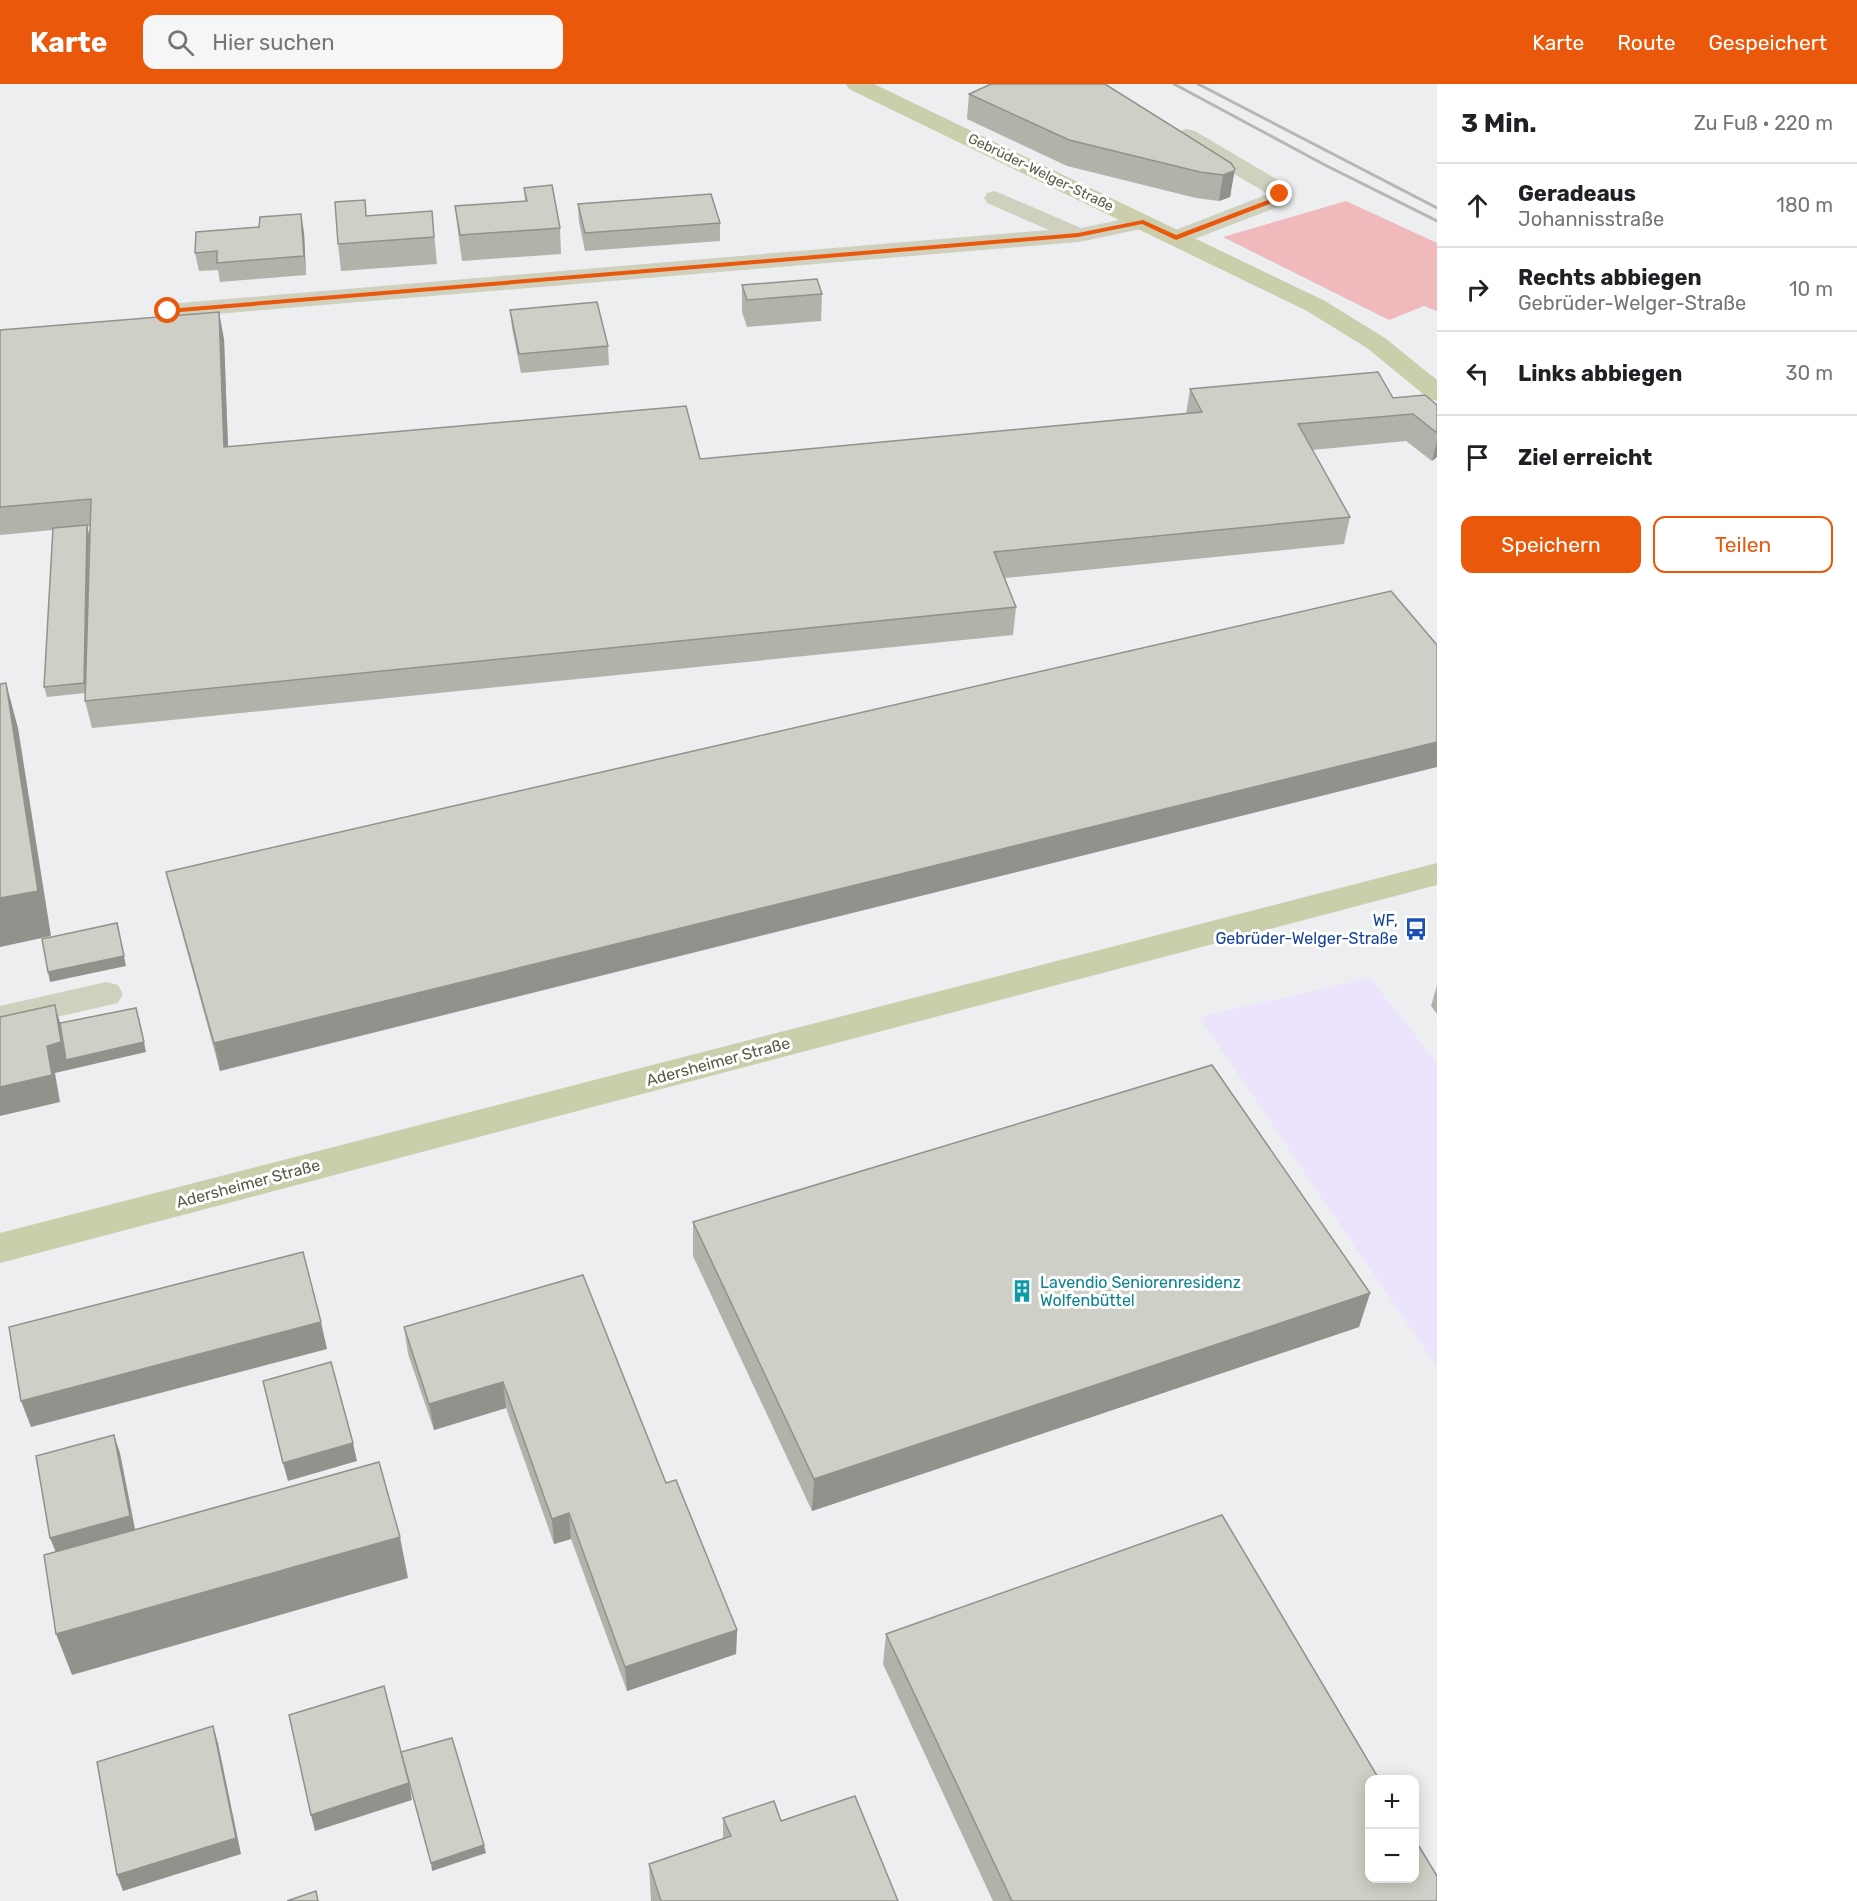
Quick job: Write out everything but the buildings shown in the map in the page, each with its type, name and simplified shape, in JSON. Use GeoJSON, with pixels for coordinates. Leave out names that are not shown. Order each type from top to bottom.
{"type":"FeatureCollection","features":[{"type":"Feature","properties":{"kind":"main road","name":"Gebrüder-Welger-Straße"},"geometry":{"type":"LineString","coordinates":[[857,84],[1316,306],[1376,343],[1437,393]]}},
{"type":"Feature","properties":{"kind":"main road","name":"Adersheimer Straße"},"geometry":{"type":"LineString","coordinates":[[0,1248],[1437,874]]}},
{"type":"Feature","properties":{"kind":"street"},"geometry":{"type":"LineString","coordinates":[[1167,124],[1275,188],[1280,194],[1275,200],[1176,238]]}},
{"type":"Feature","properties":{"kind":"street"},"geometry":{"type":"LineString","coordinates":[[995,198],[1078,235]]}},
{"type":"Feature","properties":{"kind":"street"},"geometry":{"type":"LineString","coordinates":[[168,311],[1078,235],[1143,222]]}},
{"type":"Feature","properties":{"kind":"street"},"geometry":{"type":"LineString","coordinates":[[0,1018],[106,994]]}},
{"type":"Feature","properties":{"kind":"shaded area"},"geometry":{"type":"Polygon","coordinates":[[[1346,201],[1437,243],[1437,311],[1424,306],[1389,320],[1223,237],[1346,201]]]}},
{"type":"Feature","properties":{"kind":"shaded area"},"geometry":{"type":"Polygon","coordinates":[[[1370,978],[1437,1063],[1437,1367],[1199,1017],[1370,978]]]}},
{"type":"Feature","properties":{"kind":"railway"},"geometry":{"type":"LineString","coordinates":[[1174,84],[1323,164],[1437,221]]}},
{"type":"Feature","properties":{"kind":"railway"},"geometry":{"type":"LineString","coordinates":[[1198,84],[1437,208]]}},
{"type":"Feature","properties":{"kind":"place","name":"WF, Gebrüder-Welger-Straße"},"geometry":{"type":"Point","coordinates":[1416,929]}},
{"type":"Feature","properties":{"kind":"place","name":"Lavendio Seniorenresidenz Wolfenbüttel"},"geometry":{"type":"Point","coordinates":[1022,1291]}},
{"type":"Feature","properties":{"kind":"route"},"geometry":{"type":"LineString","coordinates":[[168,311],[1078,235],[1143,222],[1176,238],[1275,200],[1280,194]]}}]}
